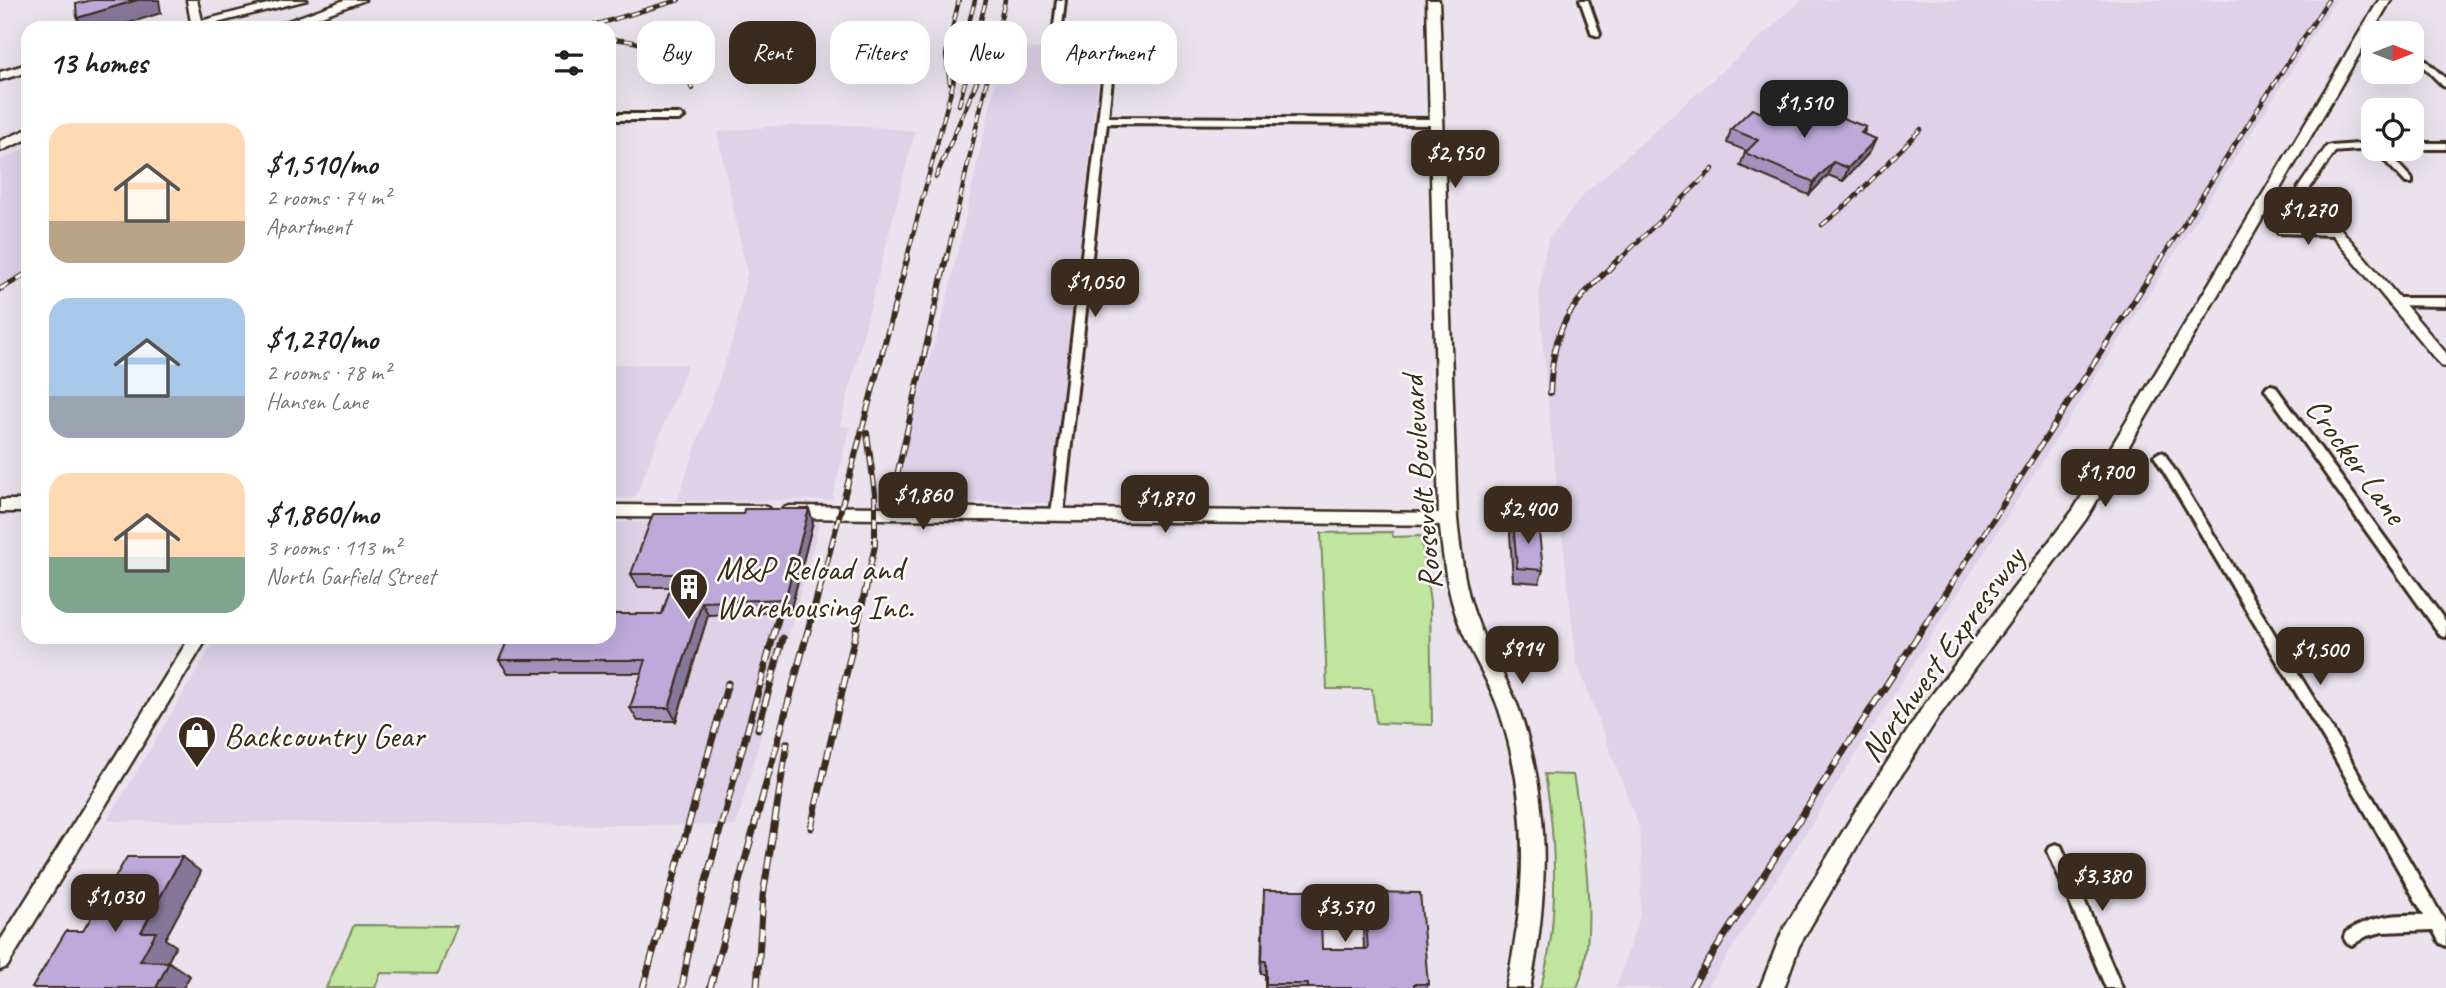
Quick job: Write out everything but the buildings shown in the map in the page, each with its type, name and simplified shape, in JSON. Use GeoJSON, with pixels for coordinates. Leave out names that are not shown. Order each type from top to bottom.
{"type":"FeatureCollection","features":[{"type":"Feature","properties":{"kind":"main road"},"geometry":{"type":"LineString","coordinates":[[218,21],[300,0]]}},
{"type":"Feature","properties":{"kind":"main road"},"geometry":{"type":"LineString","coordinates":[[296,21],[358,0]]}},
{"type":"Feature","properties":{"kind":"main road","name":"Roosevelt Boulevard"},"geometry":{"type":"LineString","coordinates":[[1433,0],[1448,519],[1457,587],[1468,623],[1510,712],[1527,784],[1534,834],[1534,889],[1528,946],[1518,988]]}},
{"type":"Feature","properties":{"kind":"main road","name":"Northwest Expressway"},"geometry":{"type":"LineString","coordinates":[[1772,988],[1790,940],[1860,822],[1932,710],[2080,514],[2385,0]]}},
{"type":"Feature","properties":{"kind":"main road"},"geometry":{"type":"LineString","coordinates":[[0,76],[21,70]]}},
{"type":"Feature","properties":{"kind":"main road"},"geometry":{"type":"LineString","coordinates":[[0,146],[21,136]]}},
{"type":"Feature","properties":{"kind":"street"},"geometry":{"type":"LineString","coordinates":[[192,0],[197,21]]}},
{"type":"Feature","properties":{"kind":"street"},"geometry":{"type":"LineString","coordinates":[[1057,515],[1108,71],[1099,60],[1068,46],[1057,36],[1060,0]]}},
{"type":"Feature","properties":{"kind":"street"},"geometry":{"type":"LineString","coordinates":[[1584,0],[1596,34]]}},
{"type":"Feature","properties":{"kind":"street"},"geometry":{"type":"LineString","coordinates":[[2424,63],[2446,84]]}},
{"type":"Feature","properties":{"kind":"street"},"geometry":{"type":"LineString","coordinates":[[616,117],[679,117]]}},
{"type":"Feature","properties":{"kind":"street"},"geometry":{"type":"LineString","coordinates":[[1103,120],[1437,122]]}},
{"type":"Feature","properties":{"kind":"street"},"geometry":{"type":"LineString","coordinates":[[2424,146],[2446,146]]}},
{"type":"Feature","properties":{"kind":"street"},"geometry":{"type":"LineString","coordinates":[[2361,147],[2331,149],[2304,188],[2310,203],[2446,362]]}},
{"type":"Feature","properties":{"kind":"street"},"geometry":{"type":"LineString","coordinates":[[2390,161],[2409,181]]}},
{"type":"Feature","properties":{"kind":"street"},"geometry":{"type":"LineString","coordinates":[[2281,231],[2334,232]]}},
{"type":"Feature","properties":{"kind":"street"},"geometry":{"type":"LineString","coordinates":[[2394,302],[2446,302]]}},
{"type":"Feature","properties":{"kind":"street","name":"Crocker Lane"},"geometry":{"type":"LineString","coordinates":[[2271,388],[2446,632]]}},
{"type":"Feature","properties":{"kind":"street"},"geometry":{"type":"LineString","coordinates":[[2160,456],[2334,744],[2446,938]]}},
{"type":"Feature","properties":{"kind":"street"},"geometry":{"type":"LineString","coordinates":[[0,506],[21,506]]}},
{"type":"Feature","properties":{"kind":"street"},"geometry":{"type":"LineString","coordinates":[[616,511],[1448,519]]}},
{"type":"Feature","properties":{"kind":"street"},"geometry":{"type":"LineString","coordinates":[[0,960],[195,644]]}},
{"type":"Feature","properties":{"kind":"street"},"geometry":{"type":"LineString","coordinates":[[2056,851],[2114,988]]}},
{"type":"Feature","properties":{"kind":"street"},"geometry":{"type":"LineString","coordinates":[[2352,937],[2364,927],[2384,923],[2437,923]]}},
{"type":"Feature","properties":{"kind":"shaded area"},"geometry":{"type":"Polygon","coordinates":[[[1802,0],[2336,0],[1707,988],[1616,988],[1640,915],[1642,866],[1639,827],[1576,660],[1547,395],[1539,294],[1543,262],[1548,240],[1584,194],[1802,0]]]}},
{"type":"Feature","properties":{"kind":"shaded area"},"geometry":{"type":"Polygon","coordinates":[[[1027,48],[1041,49],[1041,84],[1097,84],[1052,499],[1048,503],[893,501],[911,421],[945,308],[995,84],[1027,84],[1027,48]]]}},
{"type":"Feature","properties":{"kind":"shaded area"},"geometry":{"type":"Polygon","coordinates":[[[849,125],[915,131],[840,426],[850,427],[832,500],[677,501],[735,333],[747,273],[717,132],[778,126],[849,125]]]}},
{"type":"Feature","properties":{"kind":"shaded area"},"geometry":{"type":"Polygon","coordinates":[[[21,150],[21,273],[0,285],[0,160],[21,150]]]}},
{"type":"Feature","properties":{"kind":"shaded area"},"geometry":{"type":"Polygon","coordinates":[[[616,364],[688,364],[635,498],[616,498],[616,364]]]}},
{"type":"Feature","properties":{"kind":"shaded area"},"geometry":{"type":"Polygon","coordinates":[[[616,522],[820,522],[736,826],[107,821],[213,644],[616,644],[616,522]]]}},
{"type":"Feature","properties":{"kind":"green space"},"geometry":{"type":"Polygon","coordinates":[[[1392,532],[1393,537],[1421,536],[1430,603],[1432,725],[1376,723],[1372,689],[1327,689],[1321,533],[1392,532]]]}},
{"type":"Feature","properties":{"kind":"green space"},"geometry":{"type":"Polygon","coordinates":[[[1545,774],[1573,775],[1581,825],[1588,913],[1584,966],[1577,988],[1540,988],[1551,938],[1554,882],[1552,825],[1545,774]]]}},
{"type":"Feature","properties":{"kind":"green space"},"geometry":{"type":"Polygon","coordinates":[[[354,925],[457,926],[438,974],[381,973],[375,988],[326,988],[354,925]]]}},
{"type":"Feature","properties":{"kind":"railway"},"geometry":{"type":"LineString","coordinates":[[608,21],[679,0]]}},
{"type":"Feature","properties":{"kind":"railway"},"geometry":{"type":"LineString","coordinates":[[954,21],[959,0]]}},
{"type":"Feature","properties":{"kind":"railway"},"geometry":{"type":"LineString","coordinates":[[906,261],[975,0]]}},
{"type":"Feature","properties":{"kind":"railway"},"geometry":{"type":"LineString","coordinates":[[959,105],[986,0]]}},
{"type":"Feature","properties":{"kind":"railway"},"geometry":{"type":"LineString","coordinates":[[946,261],[1005,0]]}},
{"type":"Feature","properties":{"kind":"railway"},"geometry":{"type":"LineString","coordinates":[[2160,261],[2328,0]]}},
{"type":"Feature","properties":{"kind":"railway"},"geometry":{"type":"LineString","coordinates":[[616,40],[636,42],[670,57],[686,76],[692,89]]}},
{"type":"Feature","properties":{"kind":"railway"},"geometry":{"type":"LineString","coordinates":[[936,177],[976,84]]}},
{"type":"Feature","properties":{"kind":"railway"},"geometry":{"type":"LineString","coordinates":[[1822,225],[1849,203],[1921,129]]}},
{"type":"Feature","properties":{"kind":"railway"},"geometry":{"type":"LineString","coordinates":[[1618,261],[1713,169]]}},
{"type":"Feature","properties":{"kind":"railway"},"geometry":{"type":"LineString","coordinates":[[821,585],[907,259]]}},
{"type":"Feature","properties":{"kind":"railway"},"geometry":{"type":"LineString","coordinates":[[893,493],[946,259]]}},
{"type":"Feature","properties":{"kind":"railway"},"geometry":{"type":"LineString","coordinates":[[1550,393],[1555,348],[1567,317],[1588,290],[1619,259]]}},
{"type":"Feature","properties":{"kind":"railway"},"geometry":{"type":"LineString","coordinates":[[1951,585],[2161,259]]}},
{"type":"Feature","properties":{"kind":"railway"},"geometry":{"type":"LineString","coordinates":[[0,289],[21,277]]}},
{"type":"Feature","properties":{"kind":"railway"},"geometry":{"type":"LineString","coordinates":[[866,585],[875,546],[875,494],[867,433]]}},
{"type":"Feature","properties":{"kind":"railway"},"geometry":{"type":"LineString","coordinates":[[710,988],[821,583]]}},
{"type":"Feature","properties":{"kind":"railway"},"geometry":{"type":"LineString","coordinates":[[811,828],[867,583]]}},
{"type":"Feature","properties":{"kind":"railway"},"geometry":{"type":"LineString","coordinates":[[1691,988],[1952,583]]}},
{"type":"Feature","properties":{"kind":"railway"},"geometry":{"type":"LineString","coordinates":[[682,988],[692,932],[778,619]]}},
{"type":"Feature","properties":{"kind":"railway"},"geometry":{"type":"LineString","coordinates":[[758,729],[783,638]]}},
{"type":"Feature","properties":{"kind":"railway"},"geometry":{"type":"LineString","coordinates":[[643,988],[728,683]]}},
{"type":"Feature","properties":{"kind":"railway"},"geometry":{"type":"LineString","coordinates":[[757,988],[763,896],[787,743]]}},
{"type":"Feature","properties":{"kind":"place","name":"M&P Reload and Warehousing Inc."},"geometry":{"type":"Point","coordinates":[689,621]}},
{"type":"Feature","properties":{"kind":"place","name":"Backcountry Gear"},"geometry":{"type":"Point","coordinates":[197,769]}}]}
